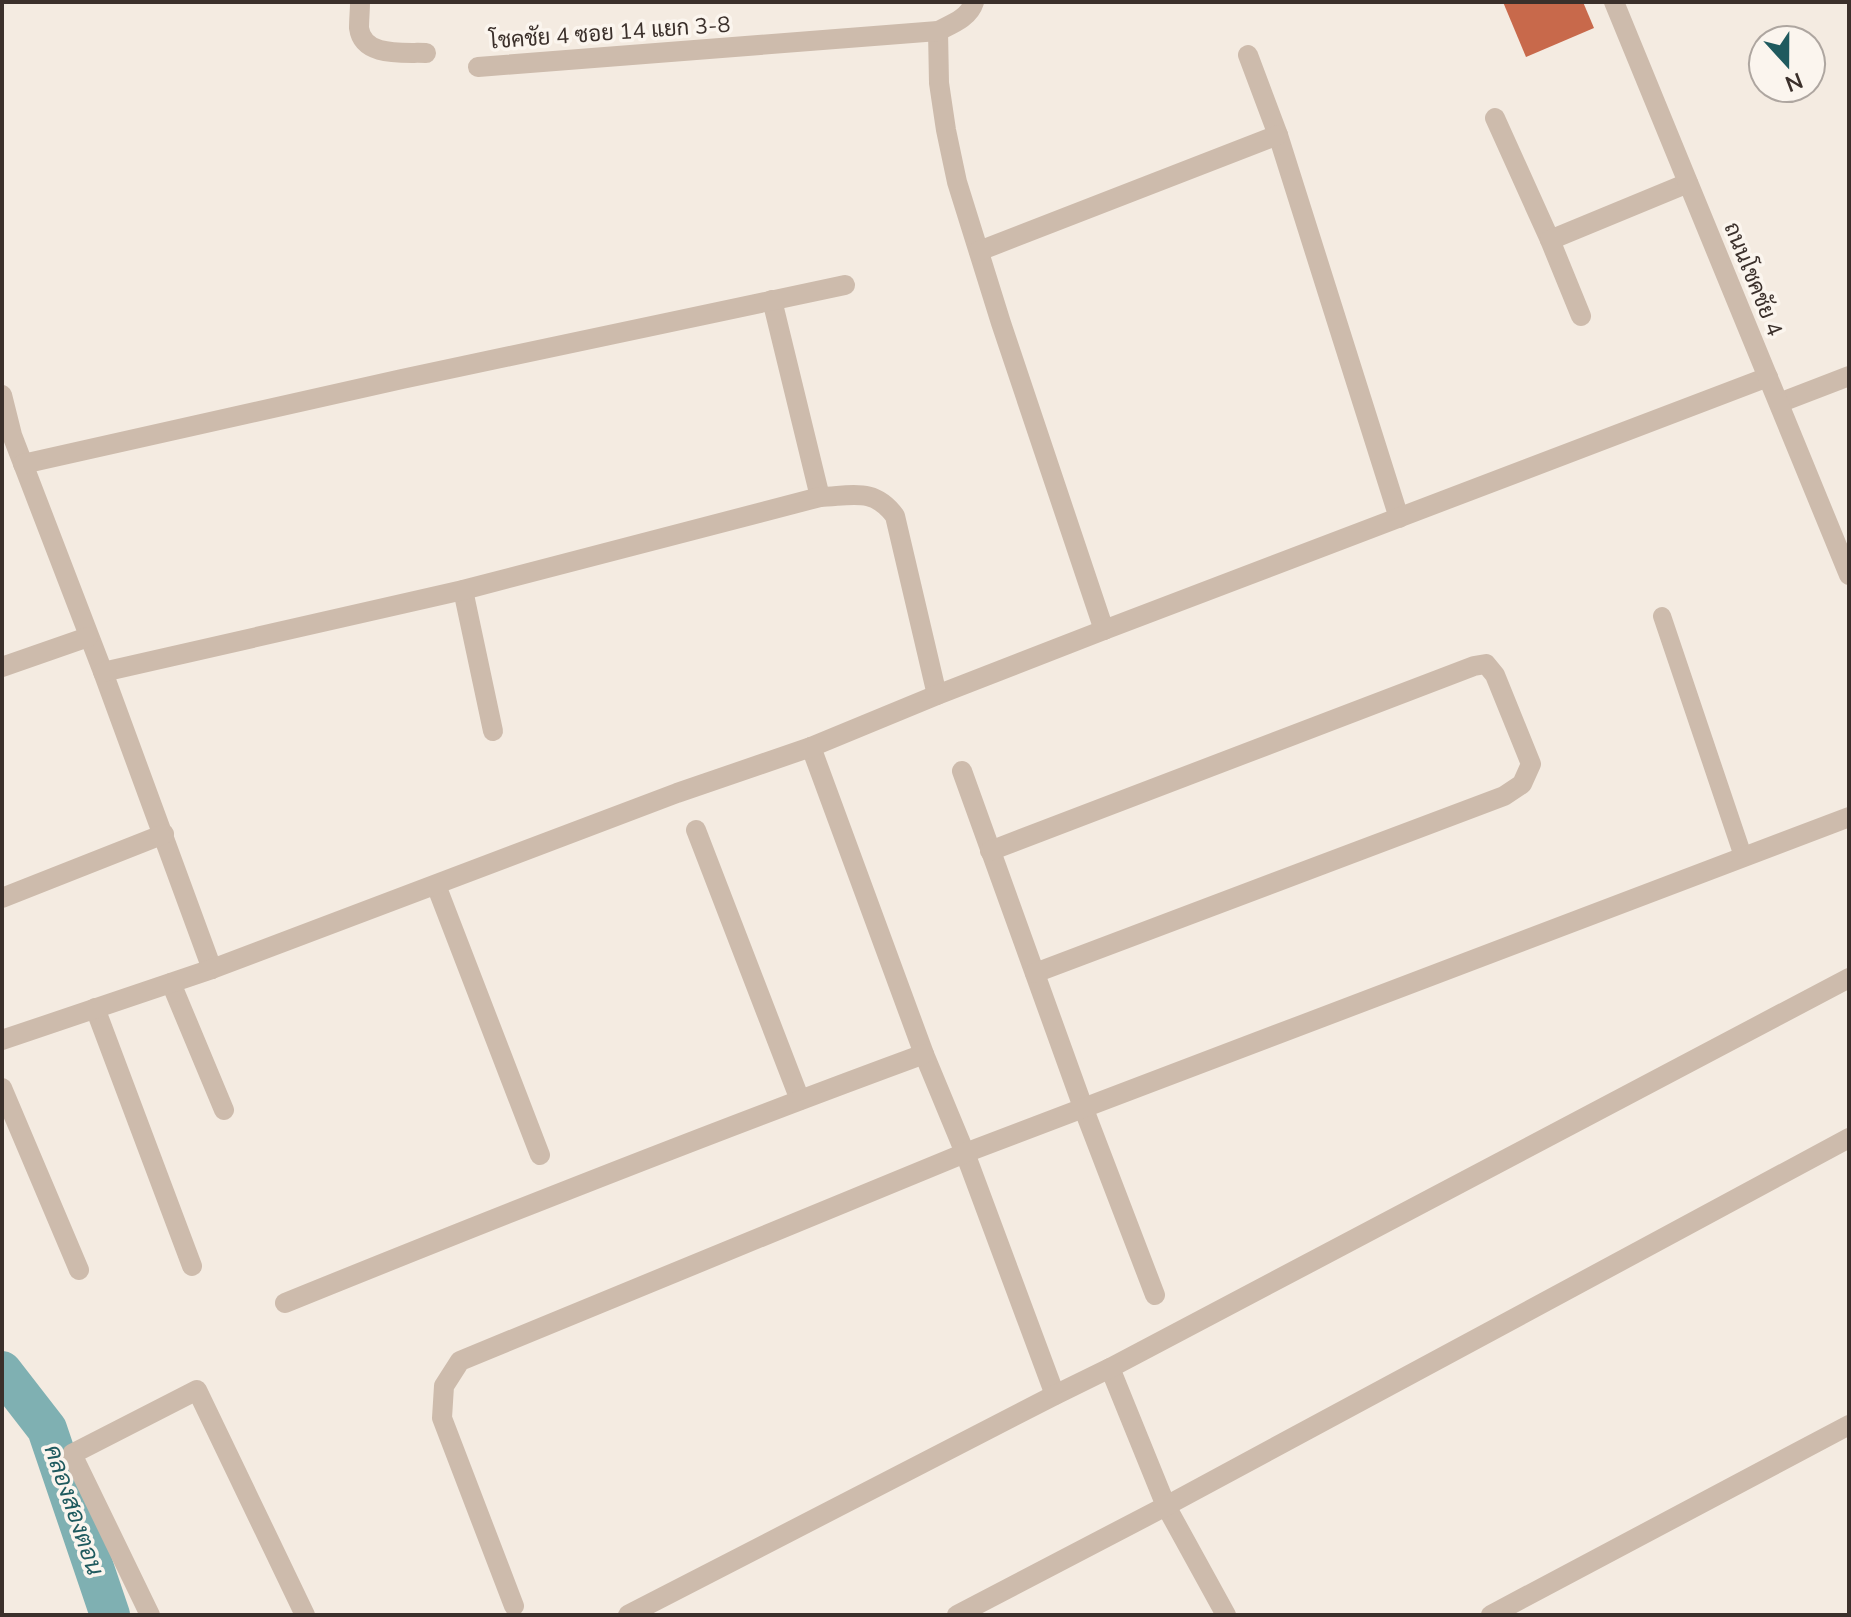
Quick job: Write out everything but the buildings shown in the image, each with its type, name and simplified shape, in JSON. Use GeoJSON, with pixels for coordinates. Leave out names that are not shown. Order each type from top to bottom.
{"type":"FeatureCollection","features":[{"type":"Feature","properties":{"kind":"street"},"geometry":{"type":"LineString","coordinates":[[360,2],[359,32],[369,47],[384,52],[426,53]]}},
{"type":"Feature","properties":{"kind":"street","name":"โชคชัย 4 ซอย 14 แยก 3-8"},"geometry":{"type":"LineString","coordinates":[[478,67],[938,31],[960,20],[974,2]]}},
{"type":"Feature","properties":{"kind":"street","name":"ถนนโชคชัย 4"},"geometry":{"type":"LineString","coordinates":[[1614,2],[1768,377],[1845,552],[1849,575]]}},
{"type":"Feature","properties":{"kind":"street"},"geometry":{"type":"LineString","coordinates":[[938,31],[939,83],[957,182],[1104,630]]}},
{"type":"Feature","properties":{"kind":"street"},"geometry":{"type":"LineString","coordinates":[[1248,55],[1278,135],[1399,518]]}},
{"type":"Feature","properties":{"kind":"street"},"geometry":{"type":"LineString","coordinates":[[1495,118],[1581,316]]}},
{"type":"Feature","properties":{"kind":"street"},"geometry":{"type":"LineString","coordinates":[[979,251],[1278,135]]}},
{"type":"Feature","properties":{"kind":"street"},"geometry":{"type":"LineString","coordinates":[[1550,240],[1688,183]]}},
{"type":"Feature","properties":{"kind":"street"},"geometry":{"type":"LineString","coordinates":[[23,464],[402,379],[845,285]]}},
{"type":"Feature","properties":{"kind":"street"},"geometry":{"type":"LineString","coordinates":[[772,300],[820,497]]}},
{"type":"Feature","properties":{"kind":"street"},"geometry":{"type":"LineString","coordinates":[[1779,403],[1849,376]]}},
{"type":"Feature","properties":{"kind":"street"},"geometry":{"type":"LineString","coordinates":[[2,1040],[212,969],[677,793],[811,747],[1104,630],[1768,377]]}},
{"type":"Feature","properties":{"kind":"street"},"geometry":{"type":"LineString","coordinates":[[2,395],[7,437],[23,464],[212,969]]}},
{"type":"Feature","properties":{"kind":"street"},"geometry":{"type":"LineString","coordinates":[[103,672],[463,590],[820,497],[872,495],[887,505],[895,516],[937,695]]}},
{"type":"Feature","properties":{"kind":"street"},"geometry":{"type":"LineString","coordinates":[[463,590],[493,731]]}},
{"type":"Feature","properties":{"kind":"street"},"geometry":{"type":"LineString","coordinates":[[2,667],[88,637]]}},
{"type":"Feature","properties":{"kind":"street"},"geometry":{"type":"LineString","coordinates":[[990,851],[1486,664],[1495,675],[1531,764],[1522,784],[1504,796],[1035,973]]}},
{"type":"Feature","properties":{"kind":"street"},"geometry":{"type":"LineString","coordinates":[[811,747],[924,1054],[965,1153],[1055,1395]]}},
{"type":"Feature","properties":{"kind":"street"},"geometry":{"type":"LineString","coordinates":[[962,771],[1083,1107],[1155,1295]]}},
{"type":"Feature","properties":{"kind":"street"},"geometry":{"type":"LineString","coordinates":[[514,1606],[442,1418],[444,1386],[460,1361],[965,1153],[1849,817]]}},
{"type":"Feature","properties":{"kind":"street"},"geometry":{"type":"LineString","coordinates":[[696,830],[800,1100]]}},
{"type":"Feature","properties":{"kind":"street"},"geometry":{"type":"LineString","coordinates":[[2,898],[164,834]]}},
{"type":"Feature","properties":{"kind":"street"},"geometry":{"type":"LineString","coordinates":[[436,885],[540,1155]]}},
{"type":"Feature","properties":{"kind":"street"},"geometry":{"type":"LineString","coordinates":[[628,1615],[1110,1368],[1849,978]]}},
{"type":"Feature","properties":{"kind":"street"},"geometry":{"type":"LineString","coordinates":[[171,983],[224,1110]]}},
{"type":"Feature","properties":{"kind":"street"},"geometry":{"type":"LineString","coordinates":[[95,1008],[192,1266]]}},
{"type":"Feature","properties":{"kind":"street"},"geometry":{"type":"LineString","coordinates":[[285,1303],[554,1195],[924,1054]]}},
{"type":"Feature","properties":{"kind":"street"},"geometry":{"type":"LineString","coordinates":[[2,1088],[79,1270]]}},
{"type":"Feature","properties":{"kind":"street"},"geometry":{"type":"LineString","coordinates":[[957,1615],[1166,1506],[1849,1138]]}},
{"type":"Feature","properties":{"kind":"street"},"geometry":{"type":"LineString","coordinates":[[1110,1368],[1166,1506],[1226,1615]]}},
{"type":"Feature","properties":{"kind":"street"},"geometry":{"type":"LineString","coordinates":[[150,1615],[72,1454],[197,1390],[305,1615]]}},
{"type":"Feature","properties":{"kind":"street"},"geometry":{"type":"LineString","coordinates":[[1491,1615],[1849,1425]]}},
{"type":"Feature","properties":{"kind":"lane"},"geometry":{"type":"LineString","coordinates":[[1662,616],[1743,856]]}},
{"type":"Feature","properties":{"kind":"waterway","name":"คลองสองตอน"},"geometry":{"type":"LineString","coordinates":[[2,1371],[47,1429],[110,1615]]}}]}
